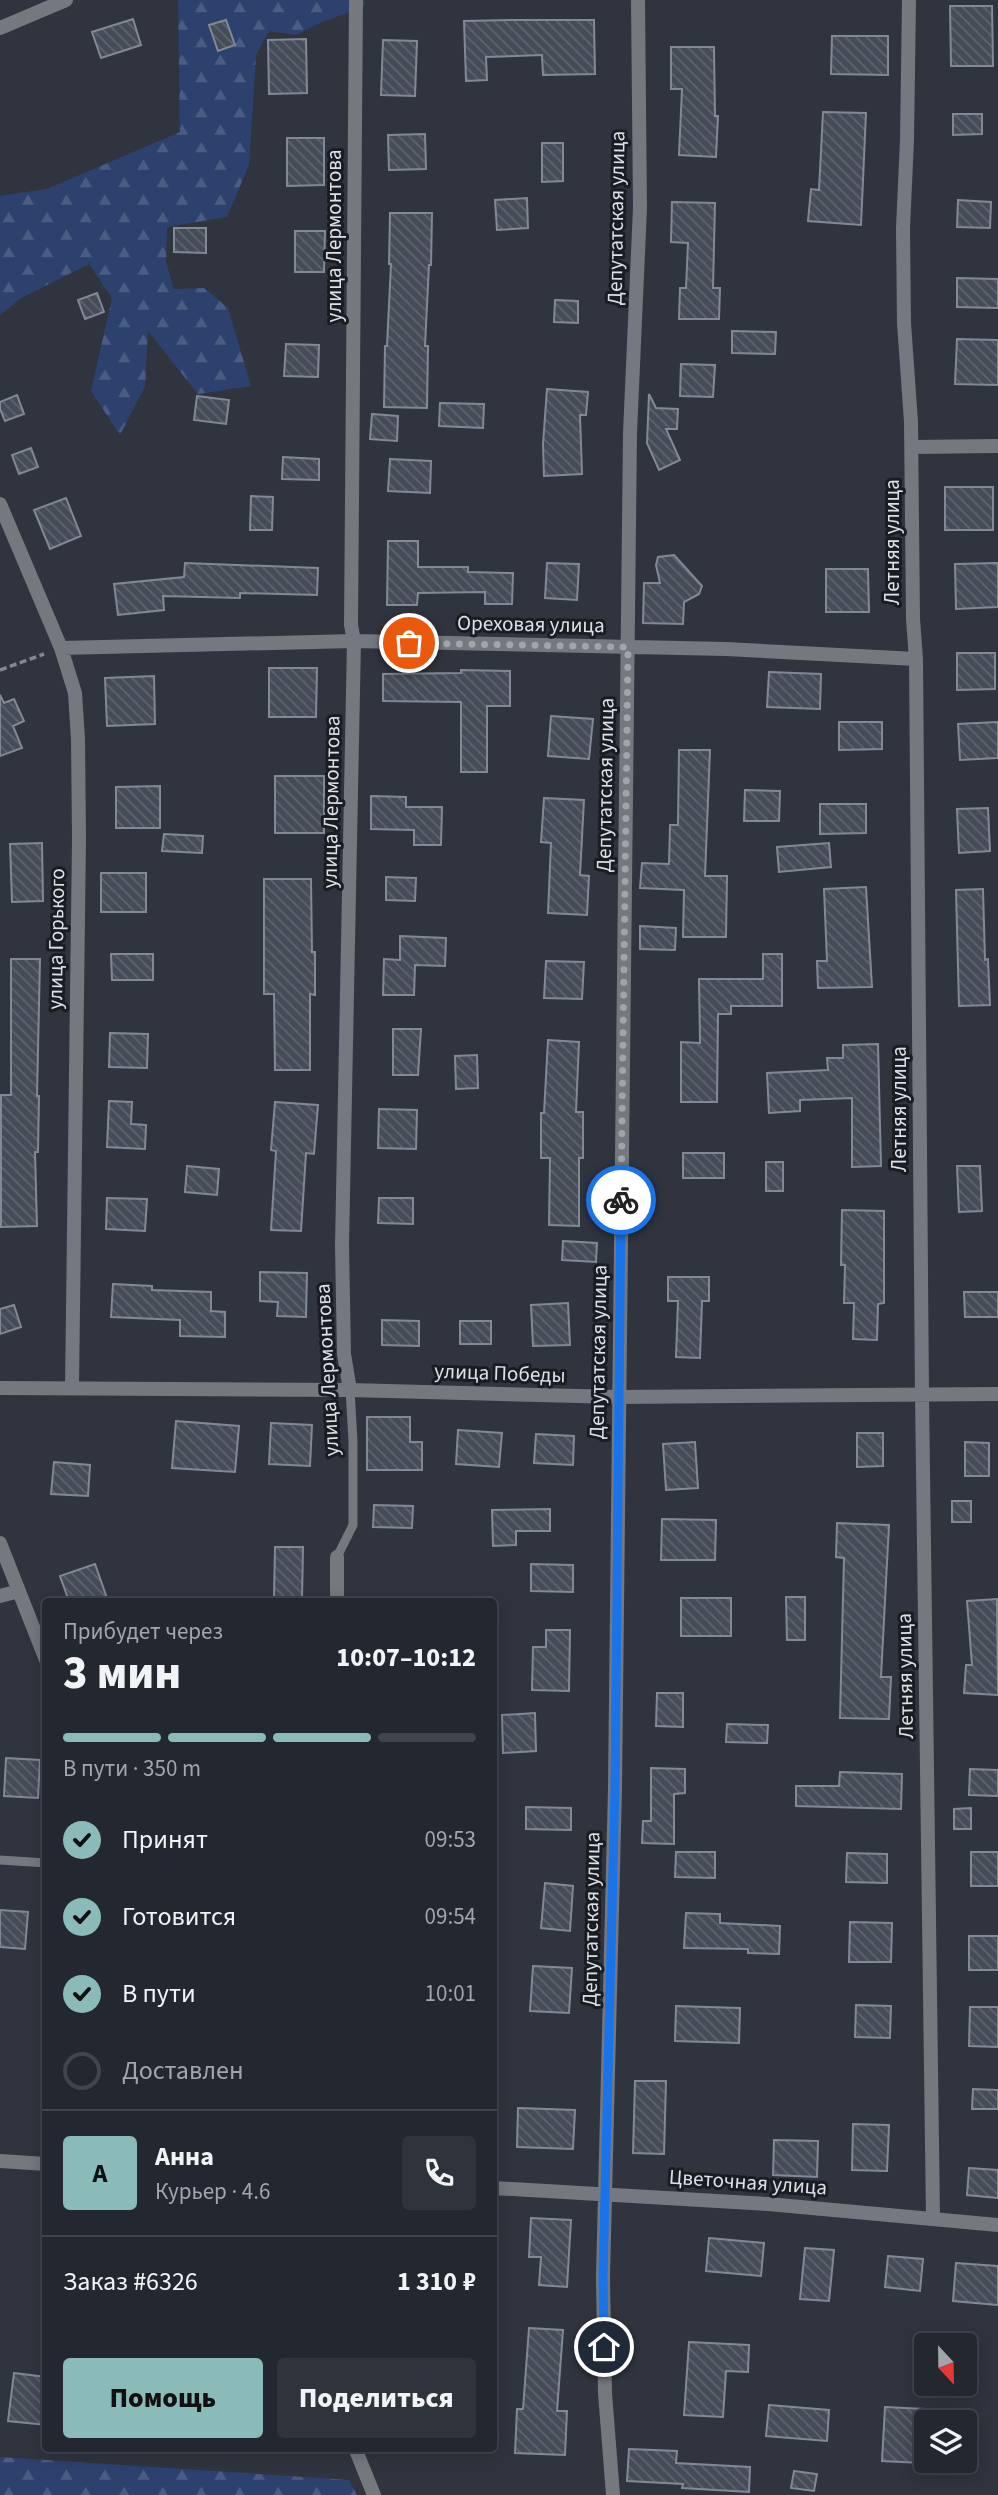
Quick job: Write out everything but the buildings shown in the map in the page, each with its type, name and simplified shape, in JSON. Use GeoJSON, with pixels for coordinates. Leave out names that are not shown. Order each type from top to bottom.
{"type":"FeatureCollection","features":[{"type":"Feature","properties":{"kind":"street"},"geometry":{"type":"LineString","coordinates":[[0,28],[66,0]]}},
{"type":"Feature","properties":{"kind":"street","name":"улица Лермонтова"},"geometry":{"type":"LineString","coordinates":[[350,1390],[344,1354],[342,1245],[355,642],[351,625],[356,0]]}},
{"type":"Feature","properties":{"kind":"street","name":"Депутатская улица"},"geometry":{"type":"LineString","coordinates":[[613,2495],[604,2354],[603,2277],[615,1788],[630,433],[640,208],[638,0]]}},
{"type":"Feature","properties":{"kind":"street","name":"Летняя улица"},"geometry":{"type":"LineString","coordinates":[[909,0],[907,140],[902,228],[904,323],[912,447],[913,619],[916,660],[933,2218]]}},
{"type":"Feature","properties":{"kind":"street"},"geometry":{"type":"LineString","coordinates":[[912,447],[998,446]]}},
{"type":"Feature","properties":{"kind":"street","name":"улица Горького"},"geometry":{"type":"LineString","coordinates":[[0,504],[61,648],[75,694],[78,751],[72,1388]]}},
{"type":"Feature","properties":{"kind":"street","name":"Ореховая улица"},"geometry":{"type":"LineString","coordinates":[[61,648],[355,642],[628,647],[813,653],[916,660]]}},
{"type":"Feature","properties":{"kind":"street","name":"улица Победы"},"geometry":{"type":"LineString","coordinates":[[0,1388],[350,1390],[618,1397],[998,1394]]}},
{"type":"Feature","properties":{"kind":"street"},"geometry":{"type":"LineString","coordinates":[[0,1543],[42,1650]]}},
{"type":"Feature","properties":{"kind":"street","name":"улица Лермонтова"},"geometry":{"type":"LineString","coordinates":[[337,1598],[338,1557]]}},
{"type":"Feature","properties":{"kind":"street"},"geometry":{"type":"LineString","coordinates":[[0,1596],[19,1591]]}},
{"type":"Feature","properties":{"kind":"street"},"geometry":{"type":"LineString","coordinates":[[0,2161],[42,2164]]}},
{"type":"Feature","properties":{"kind":"street","name":"Цветочная улица"},"geometry":{"type":"LineString","coordinates":[[497,2188],[768,2204],[998,2225]]}},
{"type":"Feature","properties":{"kind":"street"},"geometry":{"type":"LineString","coordinates":[[357,2452],[374,2495]]}},
{"type":"Feature","properties":{"kind":"lane","name":"улица Лермонтова"},"geometry":{"type":"LineString","coordinates":[[338,1557],[353,1525],[350,1390]]}},
{"type":"Feature","properties":{"kind":"lane"},"geometry":{"type":"LineString","coordinates":[[0,1860],[42,1863]]}},
{"type":"Feature","properties":{"kind":"path"},"geometry":{"type":"LineString","coordinates":[[0,670],[61,648]]}},
{"type":"Feature","properties":{"kind":"green space"},"geometry":{"type":"Polygon","coordinates":[[[178,0],[364,0],[365,6],[296,35],[269,31],[256,55],[249,165],[227,217],[167,227],[166,262],[174,289],[204,288],[228,308],[251,386],[198,394],[148,331],[145,386],[120,435],[91,391],[112,298],[89,264],[21,298],[0,315],[0,196],[47,189],[180,132],[178,0]]]}},
{"type":"Feature","properties":{"kind":"green space"},"geometry":{"type":"Polygon","coordinates":[[[0,2457],[349,2480],[357,2495],[0,2495],[0,2457]]]}},
{"type":"Feature","properties":{"kind":"way so far"},"geometry":{"type":"LineString","coordinates":[[409,643],[628,647],[621,1200]]}},
{"type":"Feature","properties":{"kind":"route"},"geometry":{"type":"LineString","coordinates":[[604,2347],[603,2277],[615,1788],[621,1200]]}}]}
